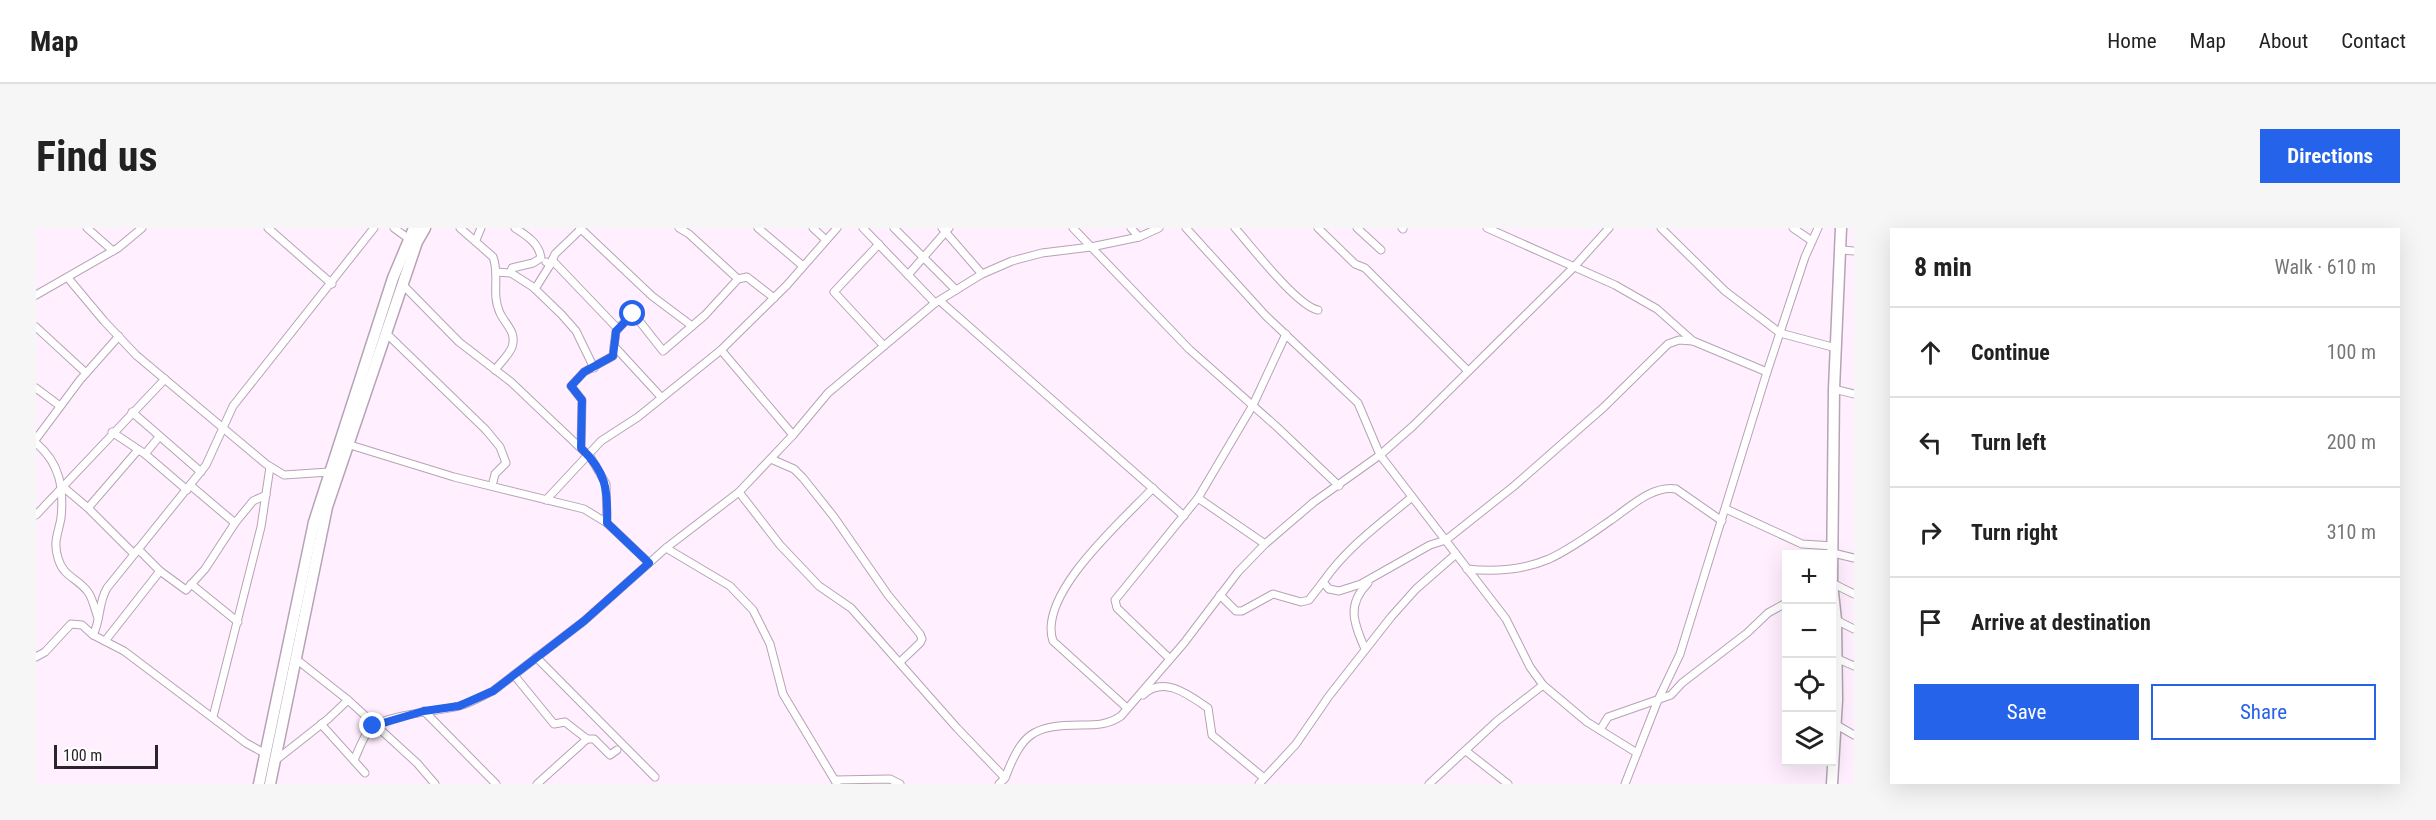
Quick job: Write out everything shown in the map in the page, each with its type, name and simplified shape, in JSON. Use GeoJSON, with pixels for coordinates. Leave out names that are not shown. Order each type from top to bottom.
{"type":"FeatureCollection","features":[{"type":"Feature","properties":{"kind":"main road"},"geometry":{"type":"LineString","coordinates":[[270,784],[268,758],[314,522],[393,279],[414,228]]}},
{"type":"Feature","properties":{"kind":"main road"},"geometry":{"type":"LineString","coordinates":[[259,784],[296,658],[327,507],[417,242],[425,228]]}},
{"type":"Feature","properties":{"kind":"main road"},"geometry":{"type":"LineString","coordinates":[[1833,550],[1834,389],[1842,250],[1841,228]]}},
{"type":"Feature","properties":{"kind":"main road"},"geometry":{"type":"LineString","coordinates":[[1832,784],[1833,766]]}},
{"type":"Feature","properties":{"kind":"street"},"geometry":{"type":"LineString","coordinates":[[87,228],[113,251]]}},
{"type":"Feature","properties":{"kind":"street"},"geometry":{"type":"LineString","coordinates":[[36,295],[113,251],[142,228]]}},
{"type":"Feature","properties":{"kind":"street"},"geometry":{"type":"LineString","coordinates":[[268,228],[332,284]]}},
{"type":"Feature","properties":{"kind":"street"},"geometry":{"type":"LineString","coordinates":[[93,634],[99,620],[103,595],[201,472],[211,457],[233,406],[332,284],[374,228]]}},
{"type":"Feature","properties":{"kind":"street"},"geometry":{"type":"LineString","coordinates":[[394,228],[409,239]]}},
{"type":"Feature","properties":{"kind":"street"},"geometry":{"type":"LineString","coordinates":[[460,228],[493,257],[496,272],[495,290],[500,313],[512,328],[513,346],[495,370]]}},
{"type":"Feature","properties":{"kind":"street"},"geometry":{"type":"LineString","coordinates":[[476,240],[481,228]]}},
{"type":"Feature","properties":{"kind":"street"},"geometry":{"type":"LineString","coordinates":[[515,228],[540,248],[541,258]]}},
{"type":"Feature","properties":{"kind":"street"},"geometry":{"type":"LineString","coordinates":[[535,289],[555,254],[580,228],[652,296],[693,326]]}},
{"type":"Feature","properties":{"kind":"street"},"geometry":{"type":"LineString","coordinates":[[679,228],[692,231],[738,279]]}},
{"type":"Feature","properties":{"kind":"street"},"geometry":{"type":"LineString","coordinates":[[758,228],[803,266]]}},
{"type":"Feature","properties":{"kind":"street"},"geometry":{"type":"LineString","coordinates":[[813,228],[826,240]]}},
{"type":"Feature","properties":{"kind":"street"},"geometry":{"type":"LineString","coordinates":[[546,500],[611,432],[638,417],[721,350],[774,298],[837,228]]}},
{"type":"Feature","properties":{"kind":"street"},"geometry":{"type":"LineString","coordinates":[[863,228],[937,302],[1184,516]]}},
{"type":"Feature","properties":{"kind":"street"},"geometry":{"type":"LineString","coordinates":[[894,228],[956,290]]}},
{"type":"Feature","properties":{"kind":"street"},"geometry":{"type":"LineString","coordinates":[[1073,228],[1189,349],[1253,405],[1339,486]]}},
{"type":"Feature","properties":{"kind":"street"},"geometry":{"type":"LineString","coordinates":[[1131,228],[1139,237]]}},
{"type":"Feature","properties":{"kind":"street"},"geometry":{"type":"LineString","coordinates":[[354,760],[373,726],[424,711],[459,706],[477,699],[493,691],[584,621],[666,548],[739,492],[793,435],[828,393],[937,302],[982,274],[1012,261],[1139,237],[1159,228]]}},
{"type":"Feature","properties":{"kind":"street"},"geometry":{"type":"LineString","coordinates":[[1186,228],[1266,316],[1358,403],[1380,455],[1506,619],[1530,667],[1543,685],[1600,730],[1637,753]]}},
{"type":"Feature","properties":{"kind":"street"},"geometry":{"type":"LineString","coordinates":[[1235,228],[1288,287],[1312,309],[1318,310]]}},
{"type":"Feature","properties":{"kind":"street"},"geometry":{"type":"LineString","coordinates":[[1318,228],[1355,264],[1365,268],[1468,371]]}},
{"type":"Feature","properties":{"kind":"street"},"geometry":{"type":"LineString","coordinates":[[1357,228],[1381,250]]}},
{"type":"Feature","properties":{"kind":"street"},"geometry":{"type":"LineString","coordinates":[[1487,228],[1615,285],[1657,309],[1693,341],[1767,372]]}},
{"type":"Feature","properties":{"kind":"street"},"geometry":{"type":"LineString","coordinates":[[1127,708],[1170,659],[1238,572],[1265,544],[1314,502],[1380,455],[1573,268],[1609,228]]}},
{"type":"Feature","properties":{"kind":"street"},"geometry":{"type":"LineString","coordinates":[[1662,228],[1725,291],[1780,333],[1836,348]]}},
{"type":"Feature","properties":{"kind":"street"},"geometry":{"type":"LineString","coordinates":[[1793,228],[1812,241]]}},
{"type":"Feature","properties":{"kind":"street"},"geometry":{"type":"LineString","coordinates":[[1625,784],[1658,700],[1680,654],[1767,372],[1818,228]]}},
{"type":"Feature","properties":{"kind":"street"},"geometry":{"type":"LineString","coordinates":[[908,275],[945,229],[982,274]]}},
{"type":"Feature","properties":{"kind":"street"},"geometry":{"type":"LineString","coordinates":[[879,244],[834,292],[884,346]]}},
{"type":"Feature","properties":{"kind":"street"},"geometry":{"type":"LineString","coordinates":[[1842,250],[1854,251]]}},
{"type":"Feature","properties":{"kind":"street"},"geometry":{"type":"LineString","coordinates":[[541,258],[551,262],[618,329]]}},
{"type":"Feature","properties":{"kind":"street"},"geometry":{"type":"LineString","coordinates":[[511,273],[512,268],[533,263],[541,258]]}},
{"type":"Feature","properties":{"kind":"street"},"geometry":{"type":"LineString","coordinates":[[496,272],[511,273],[535,289],[576,331],[594,368]]}},
{"type":"Feature","properties":{"kind":"street"},"geometry":{"type":"LineString","coordinates":[[581,448],[582,400],[571,386],[584,372],[613,356],[618,329],[633,314],[663,351],[693,326],[738,279],[747,277],[774,298]]}},
{"type":"Feature","properties":{"kind":"street"},"geometry":{"type":"LineString","coordinates":[[68,278],[136,355],[270,467],[284,475],[329,472]]}},
{"type":"Feature","properties":{"kind":"street"},"geometry":{"type":"LineString","coordinates":[[403,285],[459,342],[495,370],[588,455],[600,470],[606,484],[607,523]]}},
{"type":"Feature","properties":{"kind":"street"},"geometry":{"type":"LineString","coordinates":[[36,327],[86,373]]}},
{"type":"Feature","properties":{"kind":"street"},"geometry":{"type":"LineString","coordinates":[[386,333],[486,430],[500,447],[506,463],[495,474],[492,486]]}},
{"type":"Feature","properties":{"kind":"street"},"geometry":{"type":"LineString","coordinates":[[1170,659],[1117,608],[1115,600],[1198,498],[1253,405],[1286,334]]}},
{"type":"Feature","properties":{"kind":"street"},"geometry":{"type":"LineString","coordinates":[[99,620],[89,593],[78,582],[69,578],[59,562],[54,543],[60,519],[62,486],[55,463],[36,440],[86,373],[118,336]]}},
{"type":"Feature","properties":{"kind":"street"},"geometry":{"type":"LineString","coordinates":[[1365,649],[1358,632],[1354,612],[1357,595],[1372,580],[1384,570],[1430,545],[1446,540],[1514,486],[1604,407],[1668,344],[1678,340],[1693,341]]}},
{"type":"Feature","properties":{"kind":"street"},"geometry":{"type":"LineString","coordinates":[[614,346],[661,397]]}},
{"type":"Feature","properties":{"kind":"street"},"geometry":{"type":"LineString","coordinates":[[721,350],[793,435]]}},
{"type":"Feature","properties":{"kind":"street"},"geometry":{"type":"LineString","coordinates":[[36,515],[112,432],[165,379]]}},
{"type":"Feature","properties":{"kind":"street"},"geometry":{"type":"LineString","coordinates":[[36,388],[60,406]]}},
{"type":"Feature","properties":{"kind":"street"},"geometry":{"type":"LineString","coordinates":[[1834,389],[1854,394]]}},
{"type":"Feature","properties":{"kind":"street"},"geometry":{"type":"LineString","coordinates":[[132,412],[201,472]]}},
{"type":"Feature","properties":{"kind":"street"},"geometry":{"type":"LineString","coordinates":[[112,432],[235,524]]}},
{"type":"Feature","properties":{"kind":"street"},"geometry":{"type":"LineString","coordinates":[[88,508],[141,452],[159,437]]}},
{"type":"Feature","properties":{"kind":"street"},"geometry":{"type":"LineString","coordinates":[[347,444],[492,486],[584,509],[607,523],[649,563]]}},
{"type":"Feature","properties":{"kind":"street"},"geometry":{"type":"LineString","coordinates":[[771,459],[794,469],[803,478],[834,517],[888,595],[920,634],[922,639],[920,643],[900,662]]}},
{"type":"Feature","properties":{"kind":"street"},"geometry":{"type":"LineString","coordinates":[[213,717],[261,527],[270,467]]}},
{"type":"Feature","properties":{"kind":"street"},"geometry":{"type":"LineString","coordinates":[[62,486],[136,552],[186,590],[205,569],[253,501],[266,495]]}},
{"type":"Feature","properties":{"kind":"street"},"geometry":{"type":"LineString","coordinates":[[1127,708],[1053,641],[1050,632],[1052,616],[1061,594],[1090,553],[1153,488]]}},
{"type":"Feature","properties":{"kind":"street"},"geometry":{"type":"LineString","coordinates":[[1467,569],[1502,571],[1537,564],[1551,558],[1614,519],[1643,497],[1671,488],[1676,489],[1722,521]]}},
{"type":"Feature","properties":{"kind":"street"},"geometry":{"type":"LineString","coordinates":[[739,492],[780,545],[819,586],[851,608],[900,662],[1001,782],[1014,754],[1024,739],[1033,732],[1066,725],[1099,725],[1113,721],[1148,690],[1161,687],[1181,689],[1208,708],[1212,735],[1262,781],[1296,744],[1391,617],[1416,589],[1456,555]]}},
{"type":"Feature","properties":{"kind":"street"},"geometry":{"type":"LineString","coordinates":[[1220,595],[1236,611],[1242,611],[1274,594],[1301,602],[1309,600],[1364,537],[1412,497]]}},
{"type":"Feature","properties":{"kind":"street"},"geometry":{"type":"LineString","coordinates":[[1198,498],[1265,544]]}},
{"type":"Feature","properties":{"kind":"street"},"geometry":{"type":"LineString","coordinates":[[1726,509],[1802,544],[1833,550]]}},
{"type":"Feature","properties":{"kind":"street"},"geometry":{"type":"LineString","coordinates":[[666,548],[730,586],[753,610],[770,644],[783,694],[836,782],[890,779],[900,784]]}},
{"type":"Feature","properties":{"kind":"street"},"geometry":{"type":"LineString","coordinates":[[1836,551],[1854,558]]}},
{"type":"Feature","properties":{"kind":"street"},"geometry":{"type":"LineString","coordinates":[[105,641],[160,571]]}},
{"type":"Feature","properties":{"kind":"street"},"geometry":{"type":"LineString","coordinates":[[1323,582],[1329,589],[1339,591],[1372,580]]}},
{"type":"Feature","properties":{"kind":"street"},"geometry":{"type":"LineString","coordinates":[[191,584],[238,622]]}},
{"type":"Feature","properties":{"kind":"street"},"geometry":{"type":"LineString","coordinates":[[1836,590],[1854,594]]}},
{"type":"Feature","properties":{"kind":"street"},"geometry":{"type":"LineString","coordinates":[[1600,730],[1608,717],[1622,710],[1671,695],[1768,614],[1784,604]]}},
{"type":"Feature","properties":{"kind":"street"},"geometry":{"type":"LineString","coordinates":[[1836,620],[1854,628]]}},
{"type":"Feature","properties":{"kind":"street"},"geometry":{"type":"LineString","coordinates":[[36,657],[45,652],[71,624],[82,625],[93,634],[124,651],[268,758],[321,724],[348,700]]}},
{"type":"Feature","properties":{"kind":"street"},"geometry":{"type":"LineString","coordinates":[[536,657],[655,777]]}},
{"type":"Feature","properties":{"kind":"street"},"geometry":{"type":"LineString","coordinates":[[296,658],[348,700],[373,726],[417,763],[435,784]]}},
{"type":"Feature","properties":{"kind":"street"},"geometry":{"type":"LineString","coordinates":[[1836,658],[1854,666]]}},
{"type":"Feature","properties":{"kind":"street"},"geometry":{"type":"LineString","coordinates":[[514,675],[554,724],[565,722],[587,739],[594,739],[610,755],[617,750]]}},
{"type":"Feature","properties":{"kind":"street"},"geometry":{"type":"LineString","coordinates":[[1429,784],[1497,721],[1543,685]]}},
{"type":"Feature","properties":{"kind":"street"},"geometry":{"type":"LineString","coordinates":[[424,711],[496,784]]}},
{"type":"Feature","properties":{"kind":"street"},"geometry":{"type":"LineString","coordinates":[[321,724],[365,773]]}},
{"type":"Feature","properties":{"kind":"street"},"geometry":{"type":"LineString","coordinates":[[1836,725],[1854,735]]}},
{"type":"Feature","properties":{"kind":"street"},"geometry":{"type":"LineString","coordinates":[[537,784],[587,739]]}},
{"type":"Feature","properties":{"kind":"street"},"geometry":{"type":"LineString","coordinates":[[1466,751],[1508,784]]}},
{"type":"Feature","properties":{"kind":"route"},"geometry":{"type":"LineString","coordinates":[[373,726],[424,711],[459,706],[493,691],[584,621],[649,563],[607,523],[606,484],[600,470],[581,448],[582,400],[571,386],[584,372],[613,356],[616,331],[633,314]]}}]}
